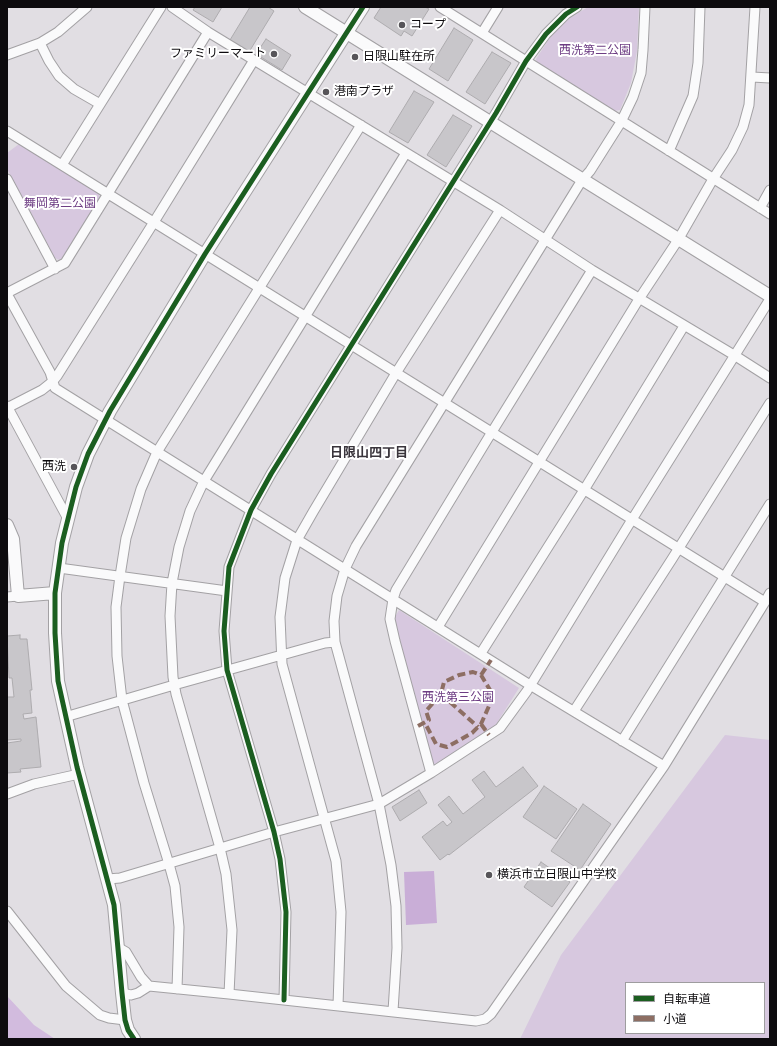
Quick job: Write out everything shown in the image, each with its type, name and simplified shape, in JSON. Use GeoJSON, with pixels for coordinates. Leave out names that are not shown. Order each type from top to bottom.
{"type":"FeatureCollection","features":[{"type":"Feature","properties":{"kind":"street"},"geometry":{"type":"LineString","coordinates":[[7,55],[40,43],[58,32],[87,7]]}},
{"type":"Feature","properties":{"kind":"street"},"geometry":{"type":"LineString","coordinates":[[62,165],[161,7]]}},
{"type":"Feature","properties":{"kind":"street"},"geometry":{"type":"LineString","coordinates":[[172,7],[208,32],[309,92],[452,182],[500,210],[592,270],[770,378]]}},
{"type":"Feature","properties":{"kind":"street"},"geometry":{"type":"LineString","coordinates":[[108,879],[120,878],[274,832],[379,804],[431,773],[500,728],[530,685],[770,298],[304,7]]}},
{"type":"Feature","properties":{"kind":"street"},"geometry":{"type":"LineString","coordinates":[[134,1039],[128,1030],[125,1020],[114,905],[79,774],[58,681],[55,633],[55,594],[68,519],[76,487],[88,454],[106,421],[205,254],[363,7]]}},
{"type":"Feature","properties":{"kind":"street"},"geometry":{"type":"LineString","coordinates":[[440,7],[621,122],[770,214]]}},
{"type":"Feature","properties":{"kind":"street"},"geometry":{"type":"LineString","coordinates":[[482,33],[498,7]]}},
{"type":"Feature","properties":{"kind":"street"},"geometry":{"type":"LineString","coordinates":[[284,1000],[286,912],[280,859],[274,832],[227,670],[224,631],[229,567],[251,510],[271,474],[490,122],[526,61],[546,34],[566,14],[577,7]]}},
{"type":"Feature","properties":{"kind":"street"},"geometry":{"type":"LineString","coordinates":[[393,1011],[397,948],[396,906],[391,865],[379,804],[334,642],[334,621],[337,596],[345,569],[356,546],[582,180],[590,171],[621,122],[633,98],[641,73],[644,7]]}},
{"type":"Feature","properties":{"kind":"street"},"geometry":{"type":"LineString","coordinates":[[668,150],[692,96],[698,63],[700,7]]}},
{"type":"Feature","properties":{"kind":"street"},"geometry":{"type":"LineString","coordinates":[[438,626],[639,299],[678,240],[713,179],[732,150],[743,127],[749,105],[752,77],[755,7]]}},
{"type":"Feature","properties":{"kind":"street"},"geometry":{"type":"LineString","coordinates":[[208,32],[109,194],[64,263],[7,294],[50,372],[55,388],[297,540],[438,626],[530,685],[664,766]]}},
{"type":"Feature","properties":{"kind":"street"},"geometry":{"type":"LineString","coordinates":[[40,43],[49,62],[59,76],[74,89],[100,104]]}},
{"type":"Feature","properties":{"kind":"street"},"geometry":{"type":"LineString","coordinates":[[68,519],[7,408],[42,390],[52,382],[154,222],[254,60]]}},
{"type":"Feature","properties":{"kind":"street"},"geometry":{"type":"LineString","coordinates":[[752,77],[770,78]]}},
{"type":"Feature","properties":{"kind":"street"},"geometry":{"type":"LineString","coordinates":[[178,989],[179,927],[175,886],[144,783],[122,700],[117,656],[116,607],[126,538],[141,489],[157,452],[360,125]]}},
{"type":"Feature","properties":{"kind":"street"},"geometry":{"type":"LineString","coordinates":[[7,131],[678,549],[766,602]]}},
{"type":"Feature","properties":{"kind":"street"},"geometry":{"type":"LineString","coordinates":[[229,994],[232,930],[226,874],[174,685],[170,616],[172,583],[179,547],[190,511],[204,482],[406,153]]}},
{"type":"Feature","properties":{"kind":"street"},"geometry":{"type":"LineString","coordinates":[[7,179],[55,269]]}},
{"type":"Feature","properties":{"kind":"street"},"geometry":{"type":"LineString","coordinates":[[760,208],[770,190]]}},
{"type":"Feature","properties":{"kind":"street"},"geometry":{"type":"LineString","coordinates":[[338,1006],[341,912],[336,861],[280,656],[280,617],[285,578],[297,540],[396,373],[500,210]]}},
{"type":"Feature","properties":{"kind":"street"},"geometry":{"type":"LineString","coordinates":[[431,773],[390,619],[393,599],[396,590],[592,270]]}},
{"type":"Feature","properties":{"kind":"street"},"geometry":{"type":"LineString","coordinates":[[481,653],[584,490],[684,326]]}},
{"type":"Feature","properties":{"kind":"street"},"geometry":{"type":"LineString","coordinates":[[574,711],[770,403]]}},
{"type":"Feature","properties":{"kind":"street"},"geometry":{"type":"LineString","coordinates":[[622,741],[770,504]]}},
{"type":"Feature","properties":{"kind":"street"},"geometry":{"type":"LineString","coordinates":[[7,525],[13,539],[13,596],[55,594]]}},
{"type":"Feature","properties":{"kind":"street"},"geometry":{"type":"LineString","coordinates":[[59,568],[227,591]]}},
{"type":"Feature","properties":{"kind":"street"},"geometry":{"type":"LineString","coordinates":[[122,994],[131,995],[138,993],[149,986],[476,1021],[485,1019],[491,1014],[664,766],[766,602],[770,593]]}},
{"type":"Feature","properties":{"kind":"street"},"geometry":{"type":"LineString","coordinates":[[65,717],[227,670],[325,643],[334,642]]}},
{"type":"Feature","properties":{"kind":"street"},"geometry":{"type":"LineString","coordinates":[[7,794],[34,784],[79,774]]}},
{"type":"Feature","properties":{"kind":"street"},"geometry":{"type":"LineString","coordinates":[[7,911],[66,986],[100,1015],[125,1020]]}},
{"type":"Feature","properties":{"kind":"street"},"geometry":{"type":"LineString","coordinates":[[118,948],[126,952],[141,977],[149,986]]}},
{"type":"Feature","properties":{"kind":"green space","name":"西洗第二公園"},"geometry":{"type":"Polygon","coordinates":[[[588,7],[639,7],[637,51],[631,83],[620,110],[614,111],[537,65],[536,59],[551,36],[570,18],[588,7]]]}},
{"type":"Feature","properties":{"kind":"green space","name":"舞岡第二公園"},"geometry":{"type":"Polygon","coordinates":[[[19,144],[99,193],[100,198],[62,258],[59,260],[55,258],[7,169],[7,153],[19,144]]]}},
{"type":"Feature","properties":{"kind":"green space","name":"西洗第三公園"},"geometry":{"type":"Polygon","coordinates":[[[399,610],[519,688],[495,726],[435,764],[431,762],[396,635],[395,617],[399,610]]]}},
{"type":"Feature","properties":{"kind":"green space"},"geometry":{"type":"Polygon","coordinates":[[[725,735],[770,740],[770,1039],[520,1039],[561,955],[725,735]]]}},
{"type":"Feature","properties":{"kind":"shaded area"},"geometry":{"type":"Polygon","coordinates":[[[434,871],[437,923],[406,925],[404,872],[434,871]]]}},
{"type":"Feature","properties":{"kind":"shaded area"},"geometry":{"type":"Polygon","coordinates":[[[7,996],[34,1025],[55,1039],[7,1039],[7,996]]]}},
{"type":"Feature","properties":{"kind":"building"},"geometry":{"type":"Polygon","coordinates":[[[195,7],[222,7],[213,22],[193,10],[195,7]]]}},
{"type":"Feature","properties":{"kind":"building"},"geometry":{"type":"Polygon","coordinates":[[[250,7],[268,7],[274,11],[249,52],[230,40],[250,7]]]}},
{"type":"Feature","properties":{"kind":"building","name":"コープ"},"geometry":{"type":"Polygon","coordinates":[[[381,7],[425,7],[429,9],[412,36],[404,31],[401,36],[374,18],[381,7]]]}},
{"type":"Feature","properties":{"kind":"building"},"geometry":{"type":"Polygon","coordinates":[[[454,28],[473,40],[448,81],[429,69],[454,28]]]}},
{"type":"Feature","properties":{"kind":"building","name":"ファミリーマート"},"geometry":{"type":"Polygon","coordinates":[[[266,39],[291,55],[282,70],[256,54],[266,39]]]}},
{"type":"Feature","properties":{"kind":"building"},"geometry":{"type":"Polygon","coordinates":[[[492,52],[511,63],[485,104],[466,92],[492,52]]]}},
{"type":"Feature","properties":{"kind":"building"},"geometry":{"type":"Polygon","coordinates":[[[414,91],[434,102],[408,143],[389,132],[414,91]]]}},
{"type":"Feature","properties":{"kind":"building"},"geometry":{"type":"Polygon","coordinates":[[[453,115],[472,126],[446,167],[427,155],[453,115]]]}},
{"type":"Feature","properties":{"kind":"building"},"geometry":{"type":"Polygon","coordinates":[[[20,635],[20,639],[27,639],[32,690],[30,690],[32,713],[23,714],[24,719],[36,717],[41,767],[20,769],[21,772],[7,773],[7,743],[21,741],[21,739],[7,740],[7,697],[14,697],[12,678],[9,678],[7,636],[20,635]]]}},
{"type":"Feature","properties":{"kind":"building"},"geometry":{"type":"Polygon","coordinates":[[[523,767],[538,786],[449,855],[448,854],[440,860],[422,837],[443,821],[447,826],[452,822],[438,805],[449,796],[463,814],[485,797],[472,780],[484,771],[496,787],[523,767]]]}},
{"type":"Feature","properties":{"kind":"building"},"geometry":{"type":"Polygon","coordinates":[[[544,786],[577,809],[556,839],[523,817],[544,786]]]}},
{"type":"Feature","properties":{"kind":"building"},"geometry":{"type":"Polygon","coordinates":[[[419,790],[427,803],[400,821],[392,807],[419,790]]]}},
{"type":"Feature","properties":{"kind":"building"},"geometry":{"type":"Polygon","coordinates":[[[583,804],[611,824],[580,870],[551,851],[583,804]]]}},
{"type":"Feature","properties":{"kind":"building"},"geometry":{"type":"Polygon","coordinates":[[[541,862],[570,882],[552,907],[524,887],[541,862]]]}},
{"type":"Feature","properties":{"kind":"marked path"},"geometry":{"type":"LineString","coordinates":[[481,675],[491,660]]}},
{"type":"Feature","properties":{"kind":"marked path"},"geometry":{"type":"LineString","coordinates":[[418,726],[429,720],[426,711],[441,694],[444,682],[459,675],[473,672],[481,675],[493,697],[481,724],[472,733],[447,747],[436,744],[425,723]]}},
{"type":"Feature","properties":{"kind":"marked path"},"geometry":{"type":"LineString","coordinates":[[441,694],[478,727]]}},
{"type":"Feature","properties":{"kind":"marked path"},"geometry":{"type":"LineString","coordinates":[[481,724],[489,735]]}},
{"type":"Feature","properties":{"kind":"cycle path"},"geometry":{"type":"LineString","coordinates":[[134,1039],[128,1030],[125,1020],[114,905],[77,767],[58,681],[55,633],[55,593],[62,543],[76,487],[88,454],[110,411],[205,254],[363,7]]}},
{"type":"Feature","properties":{"kind":"cycle path"},"geometry":{"type":"LineString","coordinates":[[284,1000],[286,912],[280,859],[274,832],[227,670],[224,631],[229,567],[251,510],[271,474],[496,113],[526,61],[546,34],[566,14],[577,7]]}},
{"type":"Feature","properties":{"kind":"place","name":"コープ"},"geometry":{"type":"Point","coordinates":[402,25]}},
{"type":"Feature","properties":{"kind":"place","name":"ファミリーマート"},"geometry":{"type":"Point","coordinates":[274,54]}},
{"type":"Feature","properties":{"kind":"place","name":"日限山駐在所"},"geometry":{"type":"Point","coordinates":[355,57]}},
{"type":"Feature","properties":{"kind":"place","name":"港南プラザ"},"geometry":{"type":"Point","coordinates":[326,92]}},
{"type":"Feature","properties":{"kind":"place","name":"西洗"},"geometry":{"type":"Point","coordinates":[74,467]}},
{"type":"Feature","properties":{"kind":"place","name":"横浜市立日限山中学校"},"geometry":{"type":"Point","coordinates":[489,875]}},
{"type":"Feature","properties":{"kind":"district","name":"日限山四丁目"},"geometry":{"type":"Point","coordinates":[369,453]}}]}
